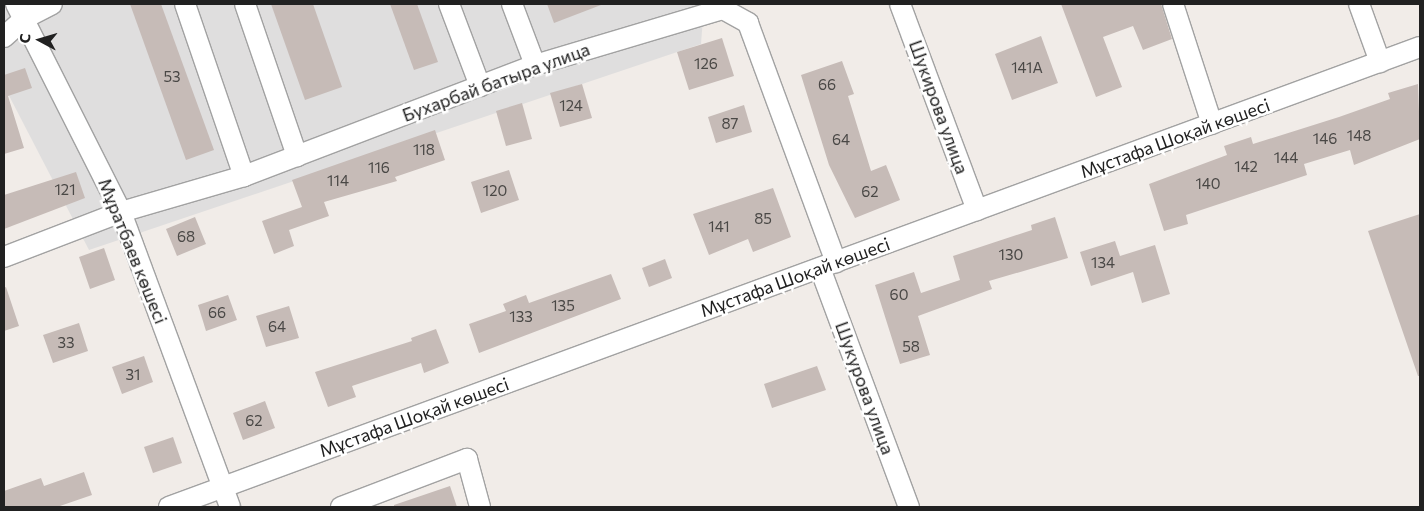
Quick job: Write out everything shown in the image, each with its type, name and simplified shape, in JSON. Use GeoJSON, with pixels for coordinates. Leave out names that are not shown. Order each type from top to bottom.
{"type":"FeatureCollection","features":[{"type":"Feature","properties":{"kind":"street"},"geometry":{"type":"LineString","coordinates":[[4,37],[20,11],[52,4]]}},
{"type":"Feature","properties":{"kind":"street"},"geometry":{"type":"LineString","coordinates":[[185,4],[244,176]]}},
{"type":"Feature","properties":{"kind":"street"},"geometry":{"type":"LineString","coordinates":[[245,4],[297,156]]}},
{"type":"Feature","properties":{"kind":"street"},"geometry":{"type":"LineString","coordinates":[[449,4],[480,86]]}},
{"type":"Feature","properties":{"kind":"street"},"geometry":{"type":"LineString","coordinates":[[512,4],[535,65]]}},
{"type":"Feature","properties":{"kind":"street","name":"Шукирова улица"},"geometry":{"type":"LineString","coordinates":[[900,4],[977,210]]}},
{"type":"Feature","properties":{"kind":"street"},"geometry":{"type":"LineString","coordinates":[[1173,4],[1212,124]]}},
{"type":"Feature","properties":{"kind":"street"},"geometry":{"type":"LineString","coordinates":[[1359,4],[1380,62]]}},
{"type":"Feature","properties":{"kind":"street","name":"Бухарбай батыра улица"},"geometry":{"type":"LineString","coordinates":[[4,257],[121,212],[244,176],[535,65],[722,6],[748,23],[828,265]]}},
{"type":"Feature","properties":{"kind":"street","name":"Мұратбаев көшесі"},"geometry":{"type":"LineString","coordinates":[[20,11],[121,212],[230,507]]}},
{"type":"Feature","properties":{"kind":"street","name":"Мұстафа Шоқай көшесі"},"geometry":{"type":"LineString","coordinates":[[168,507],[1420,47]]}},
{"type":"Feature","properties":{"kind":"street","name":"Шукурова улица"},"geometry":{"type":"LineString","coordinates":[[828,265],[909,507]]}},
{"type":"Feature","properties":{"kind":"street"},"geometry":{"type":"LineString","coordinates":[[341,507],[467,459],[480,507]]}},
{"type":"Feature","properties":{"kind":"shaded area"},"geometry":{"type":"Polygon","coordinates":[[[4,4],[704,4],[701,44],[89,250],[4,86],[4,4]]]}},
{"type":"Feature","properties":{"kind":"building"},"geometry":{"type":"Polygon","coordinates":[[[130,4],[161,4],[214,150],[186,160],[130,4]]]}},
{"type":"Feature","properties":{"kind":"building"},"geometry":{"type":"Polygon","coordinates":[[[271,4],[313,4],[342,87],[305,100],[271,4]]]}},
{"type":"Feature","properties":{"kind":"building"},"geometry":{"type":"Polygon","coordinates":[[[390,4],[417,4],[438,62],[414,70],[390,4]]]}},
{"type":"Feature","properties":{"kind":"building"},"geometry":{"type":"Polygon","coordinates":[[[547,4],[600,4],[601,5],[554,23],[547,4]]]}},
{"type":"Feature","properties":{"kind":"building"},"geometry":{"type":"Polygon","coordinates":[[[1061,4],[1161,4],[1172,39],[1143,50],[1133,26],[1103,37],[1122,87],[1096,97],[1061,4]]]}},
{"type":"Feature","properties":{"kind":"building"},"geometry":{"type":"Polygon","coordinates":[[[1041,36],[1058,83],[1012,100],[995,54],[1041,36]]]}},
{"type":"Feature","properties":{"kind":"building"},"geometry":{"type":"Polygon","coordinates":[[[722,38],[734,76],[689,90],[677,52],[722,38]]]}},
{"type":"Feature","properties":{"kind":"building"},"geometry":{"type":"Polygon","coordinates":[[[842,61],[854,94],[848,96],[871,171],[886,165],[900,200],[855,218],[829,165],[801,75],[842,61]]]}},
{"type":"Feature","properties":{"kind":"building"},"geometry":{"type":"Polygon","coordinates":[[[25,68],[32,88],[8,96],[24,148],[4,154],[4,75],[25,68]]]}},
{"type":"Feature","properties":{"kind":"building"},"geometry":{"type":"Polygon","coordinates":[[[582,84],[592,118],[560,127],[550,93],[582,84]]]}},
{"type":"Feature","properties":{"kind":"building"},"geometry":{"type":"Polygon","coordinates":[[[1418,84],[1420,139],[1354,165],[1350,150],[1304,164],[1307,175],[1186,215],[1188,224],[1164,231],[1149,184],[1227,155],[1224,146],[1251,137],[1253,144],[1339,117],[1390,99],[1388,93],[1418,84]]]}},
{"type":"Feature","properties":{"kind":"building"},"geometry":{"type":"Polygon","coordinates":[[[522,103],[532,139],[506,146],[496,111],[522,103]]]}},
{"type":"Feature","properties":{"kind":"building"},"geometry":{"type":"Polygon","coordinates":[[[744,105],[752,132],[716,143],[708,117],[744,105]]]}},
{"type":"Feature","properties":{"kind":"building"},"geometry":{"type":"Polygon","coordinates":[[[435,130],[445,160],[395,177],[397,181],[324,202],[329,216],[289,230],[294,246],[274,254],[262,221],[302,207],[292,180],[435,130]]]}},
{"type":"Feature","properties":{"kind":"building"},"geometry":{"type":"Polygon","coordinates":[[[509,170],[519,200],[481,213],[471,182],[509,170]]]}},
{"type":"Feature","properties":{"kind":"building"},"geometry":{"type":"Polygon","coordinates":[[[76,172],[85,198],[4,229],[4,195],[76,172]]]}},
{"type":"Feature","properties":{"kind":"building"},"geometry":{"type":"Polygon","coordinates":[[[773,188],[791,237],[753,252],[748,239],[709,255],[693,214],[773,188]]]}},
{"type":"Feature","properties":{"kind":"building"},"geometry":{"type":"Polygon","coordinates":[[[1420,214],[1420,376],[1418,376],[1368,231],[1420,214]]]}},
{"type":"Feature","properties":{"kind":"building"},"geometry":{"type":"Polygon","coordinates":[[[195,217],[206,244],[177,256],[166,229],[195,217]]]}},
{"type":"Feature","properties":{"kind":"building"},"geometry":{"type":"Polygon","coordinates":[[[1055,217],[1068,258],[989,281],[992,289],[918,316],[930,355],[900,364],[875,285],[914,272],[921,293],[960,280],[953,256],[1032,230],[1031,225],[1055,217]]]}},
{"type":"Feature","properties":{"kind":"building"},"geometry":{"type":"Polygon","coordinates":[[[1115,241],[1120,256],[1155,245],[1170,294],[1142,303],[1133,272],[1091,286],[1080,252],[1115,241]]]}},
{"type":"Feature","properties":{"kind":"building"},"geometry":{"type":"Polygon","coordinates":[[[104,248],[115,280],[90,289],[79,257],[104,248]]]}},
{"type":"Feature","properties":{"kind":"building"},"geometry":{"type":"Polygon","coordinates":[[[665,259],[672,278],[649,287],[642,268],[665,259]]]}},
{"type":"Feature","properties":{"kind":"building"},"geometry":{"type":"Polygon","coordinates":[[[611,274],[621,299],[479,353],[469,324],[506,311],[503,304],[526,295],[529,303],[611,274]]]}},
{"type":"Feature","properties":{"kind":"building"},"geometry":{"type":"Polygon","coordinates":[[[6,287],[19,326],[4,331],[4,288],[6,287]]]}},
{"type":"Feature","properties":{"kind":"building"},"geometry":{"type":"Polygon","coordinates":[[[228,295],[237,320],[206,331],[198,305],[228,295]]]}},
{"type":"Feature","properties":{"kind":"building"},"geometry":{"type":"Polygon","coordinates":[[[289,306],[299,338],[266,347],[256,316],[289,306]]]}},
{"type":"Feature","properties":{"kind":"building"},"geometry":{"type":"Polygon","coordinates":[[[79,323],[88,351],[53,363],[43,335],[79,323]]]}},
{"type":"Feature","properties":{"kind":"building"},"geometry":{"type":"Polygon","coordinates":[[[436,329],[449,363],[424,373],[421,363],[352,386],[356,397],[328,407],[315,372],[412,341],[411,338],[436,329]]]}},
{"type":"Feature","properties":{"kind":"building"},"geometry":{"type":"Polygon","coordinates":[[[144,356],[153,382],[122,394],[112,367],[144,356]]]}},
{"type":"Feature","properties":{"kind":"building"},"geometry":{"type":"Polygon","coordinates":[[[817,366],[826,390],[772,408],[764,384],[817,366]]]}},
{"type":"Feature","properties":{"kind":"building"},"geometry":{"type":"Polygon","coordinates":[[[265,401],[275,428],[243,440],[233,413],[265,401]]]}},
{"type":"Feature","properties":{"kind":"building"},"geometry":{"type":"Polygon","coordinates":[[[173,437],[182,463],[153,473],[144,447],[173,437]]]}},
{"type":"Feature","properties":{"kind":"building"},"geometry":{"type":"Polygon","coordinates":[[[84,472],[92,495],[57,507],[4,507],[4,491],[41,478],[44,486],[84,472]]]}},
{"type":"Feature","properties":{"kind":"building"},"geometry":{"type":"Polygon","coordinates":[[[450,486],[457,507],[394,507],[394,505],[450,486]]]}}]}
